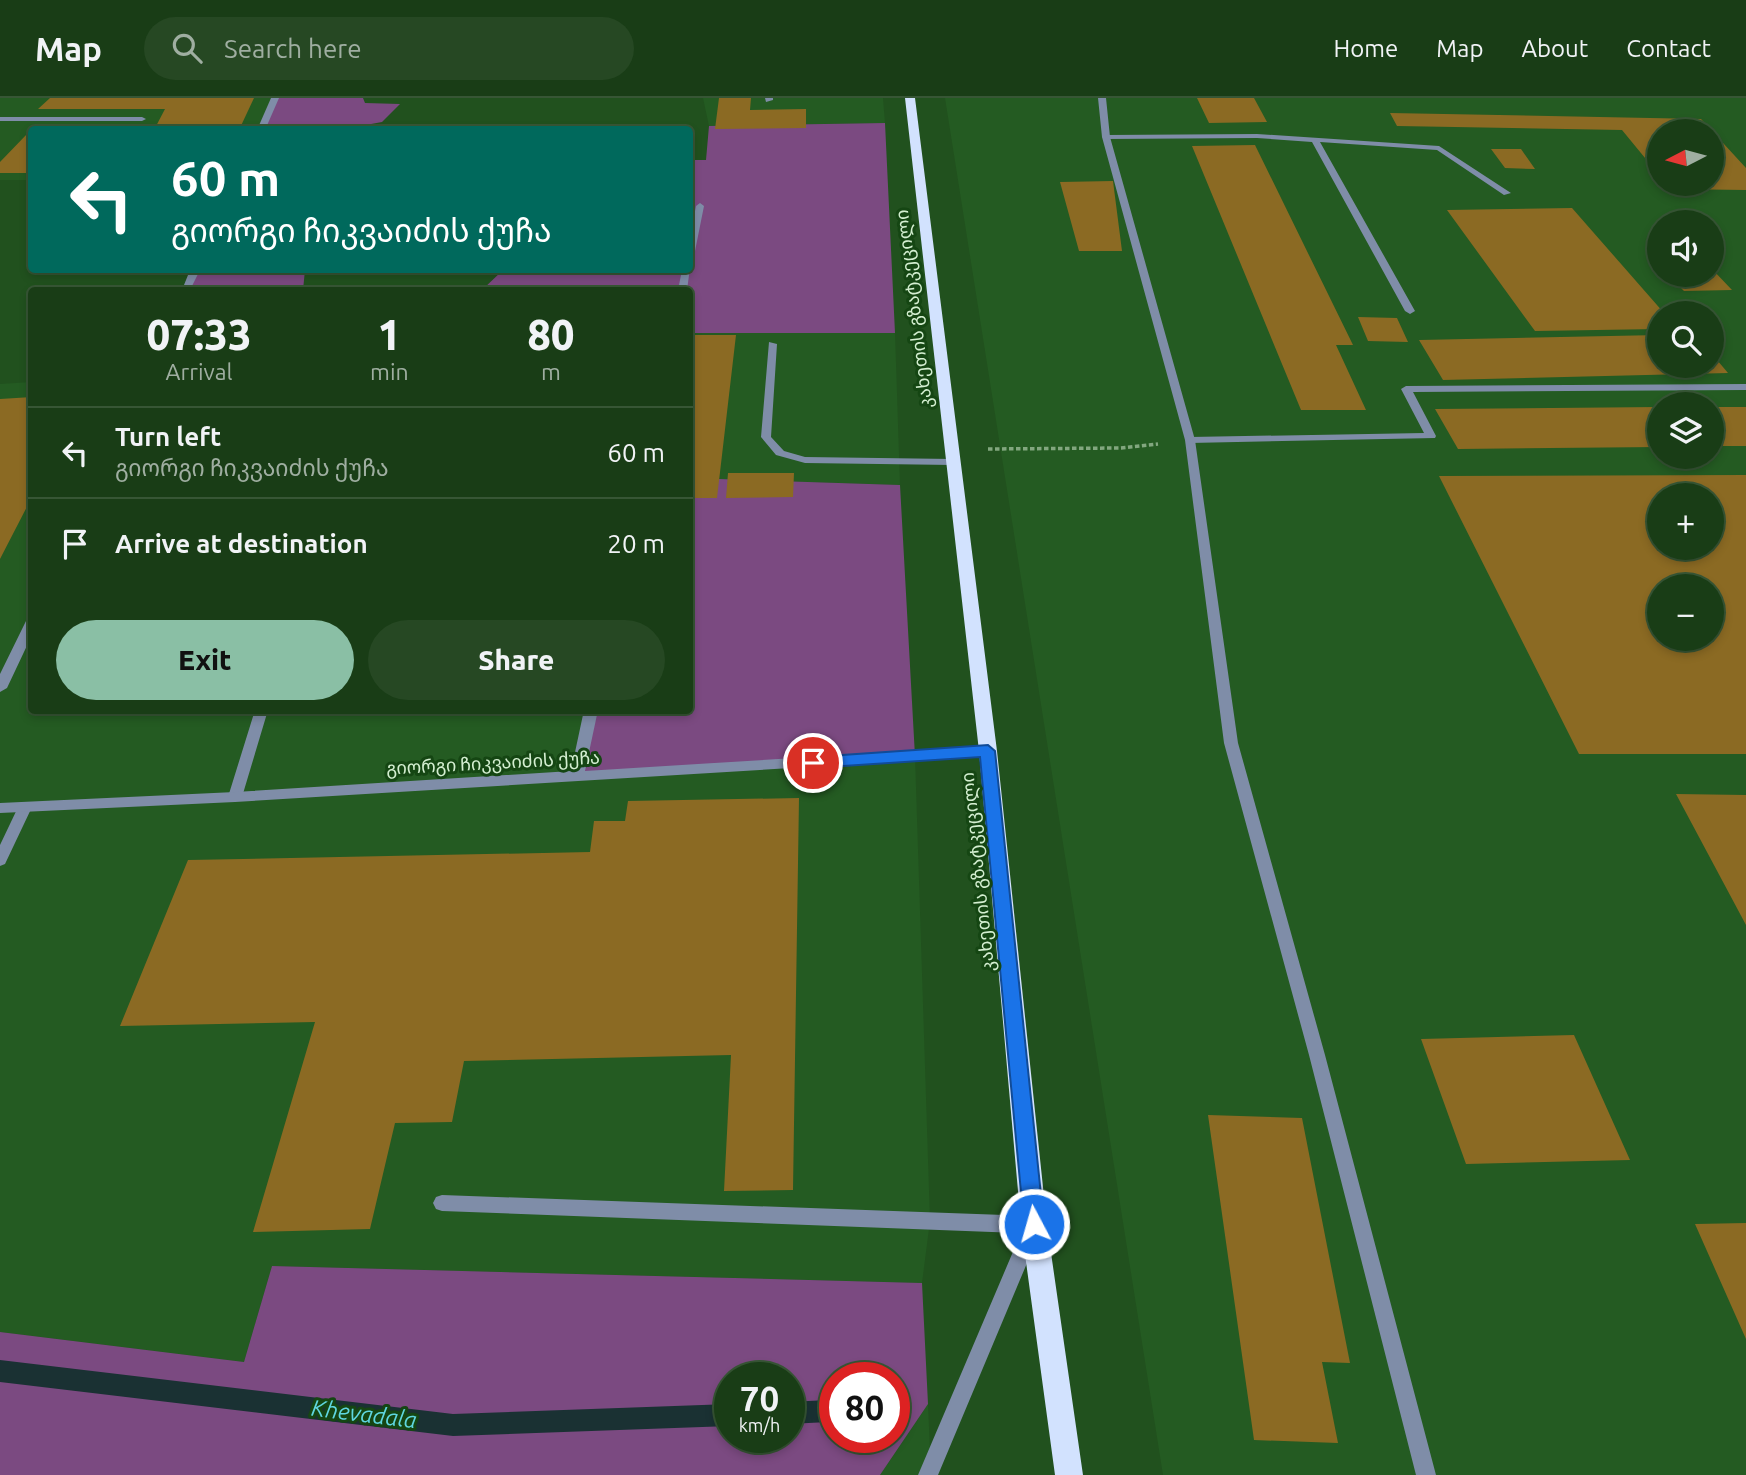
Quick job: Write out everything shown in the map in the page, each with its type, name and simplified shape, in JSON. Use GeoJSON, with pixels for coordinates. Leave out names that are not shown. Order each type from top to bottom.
{"type":"FeatureCollection","features":[{"type":"Feature","properties":{"kind":"highway","name":"კახეთის გზატკეცილი"},"geometry":{"type":"LineString","coordinates":[[910,98],[988,751],[1034,1224],[1069,1475]]}},
{"type":"Feature","properties":{"kind":"street"},"geometry":{"type":"LineString","coordinates":[[263,126],[275,98]]}},
{"type":"Feature","properties":{"kind":"street"},"geometry":{"type":"LineString","coordinates":[[1102,98],[1106,137],[1190,440],[1230,743],[1317,1055],[1426,1475]]}},
{"type":"Feature","properties":{"kind":"street"},"geometry":{"type":"LineString","coordinates":[[0,119],[142,119]]}},
{"type":"Feature","properties":{"kind":"street"},"geometry":{"type":"LineString","coordinates":[[1106,137],[1257,136],[1439,148],[1507,193]]}},
{"type":"Feature","properties":{"kind":"street"},"geometry":{"type":"LineString","coordinates":[[1314,139],[1410,311]]}},
{"type":"Feature","properties":{"kind":"street"},"geometry":{"type":"LineString","coordinates":[[693,242],[700,206]]}},
{"type":"Feature","properties":{"kind":"street"},"geometry":{"type":"LineString","coordinates":[[772,344],[766,436],[780,453],[805,460],[952,456]]}},
{"type":"Feature","properties":{"kind":"street"},"geometry":{"type":"LineString","coordinates":[[1190,440],[1431,436],[1406,389],[1746,387]]}},
{"type":"Feature","properties":{"kind":"street"},"geometry":{"type":"LineString","coordinates":[[0,688],[28,629]]}},
{"type":"Feature","properties":{"kind":"street"},"geometry":{"type":"LineString","coordinates":[[235,797],[261,714]]}},
{"type":"Feature","properties":{"kind":"street"},"geometry":{"type":"LineString","coordinates":[[577,777],[590,714]]}},
{"type":"Feature","properties":{"kind":"street","name":"გიორგი ჩიკვაიძის ქუჩა"},"geometry":{"type":"LineString","coordinates":[[0,808],[235,797],[988,751]]}},
{"type":"Feature","properties":{"kind":"street"},"geometry":{"type":"LineString","coordinates":[[0,860],[25,807]]}},
{"type":"Feature","properties":{"kind":"street"},"geometry":{"type":"LineString","coordinates":[[442,1203],[1034,1224],[928,1475]]}},
{"type":"Feature","properties":{"kind":"path"},"geometry":{"type":"LineString","coordinates":[[952,456],[1121,448],[1190,440]]}},
{"type":"Feature","properties":{"kind":"shaded area"},"geometry":{"type":"Polygon","coordinates":[[[0,98],[275,98],[262,126],[28,126],[28,180],[0,180],[0,98]]]}},
{"type":"Feature","properties":{"kind":"shaded area"},"geometry":{"type":"Polygon","coordinates":[[[275,98],[363,98],[365,103],[400,104],[382,122],[360,126],[263,126],[275,98]]]}},
{"type":"Feature","properties":{"kind":"shaded area"},"geometry":{"type":"Polygon","coordinates":[[[703,98],[883,98],[885,123],[709,126],[703,98]]]}},
{"type":"Feature","properties":{"kind":"shaded area"},"geometry":{"type":"Polygon","coordinates":[[[945,98],[1746,98],[1746,1475],[1163,1475],[945,98]]]}},
{"type":"Feature","properties":{"kind":"shaded area"},"geometry":{"type":"Polygon","coordinates":[[[885,123],[895,333],[693,333],[693,287],[485,287],[500,273],[693,273],[693,160],[706,160],[709,126],[885,123]]]}},
{"type":"Feature","properties":{"kind":"shaded area"},"geometry":{"type":"Polygon","coordinates":[[[194,273],[305,273],[303,287],[187,287],[194,273]]]}},
{"type":"Feature","properties":{"kind":"shaded area"},"geometry":{"type":"Polygon","coordinates":[[[693,333],[895,333],[900,485],[693,478],[693,333]]]}},
{"type":"Feature","properties":{"kind":"shaded area"},"geometry":{"type":"Polygon","coordinates":[[[28,382],[28,714],[613,714],[915,756],[930,1221],[922,1283],[272,1266],[244,1362],[0,1332],[0,384],[28,382]]]}},
{"type":"Feature","properties":{"kind":"shaded area"},"geometry":{"type":"Polygon","coordinates":[[[693,478],[900,485],[915,756],[577,777],[590,714],[693,714],[693,478]]]}},
{"type":"Feature","properties":{"kind":"shaded area"},"geometry":{"type":"Polygon","coordinates":[[[272,1266],[922,1283],[928,1404],[910,1431],[910,1362],[819,1362],[819,1453],[895,1453],[880,1475],[0,1475],[0,1332],[244,1362],[272,1266]]]}},
{"type":"Feature","properties":{"kind":"shaded area"},"geometry":{"type":"Polygon","coordinates":[[[928,1404],[931,1475],[880,1475],[895,1453],[910,1453],[910,1431],[928,1404]]]}},
{"type":"Feature","properties":{"kind":"building"},"geometry":{"type":"Polygon","coordinates":[[[50,98],[254,98],[241,126],[156,126],[165,109],[38,109],[50,98]]]}},
{"type":"Feature","properties":{"kind":"building"},"geometry":{"type":"Polygon","coordinates":[[[719,98],[751,98],[750,110],[806,109],[806,128],[715,129],[719,98]]]}},
{"type":"Feature","properties":{"kind":"building"},"geometry":{"type":"Polygon","coordinates":[[[1197,98],[1254,98],[1267,122],[1209,123],[1197,98]]]}},
{"type":"Feature","properties":{"kind":"building"},"geometry":{"type":"Polygon","coordinates":[[[1390,113],[1701,119],[1647,119],[1647,160],[1622,130],[1397,126],[1390,113]]]}},
{"type":"Feature","properties":{"kind":"building"},"geometry":{"type":"Polygon","coordinates":[[[28,134],[28,173],[0,173],[0,162],[28,134]]]}},
{"type":"Feature","properties":{"kind":"building"},"geometry":{"type":"Polygon","coordinates":[[[1724,144],[1746,168],[1746,190],[1724,190],[1724,144]]]}},
{"type":"Feature","properties":{"kind":"building"},"geometry":{"type":"Polygon","coordinates":[[[1255,145],[1353,345],[1336,345],[1366,410],[1301,410],[1192,146],[1255,145]]]}},
{"type":"Feature","properties":{"kind":"building"},"geometry":{"type":"Polygon","coordinates":[[[1491,149],[1521,149],[1535,169],[1505,168],[1491,149]]]}},
{"type":"Feature","properties":{"kind":"building"},"geometry":{"type":"Polygon","coordinates":[[[1113,181],[1122,251],[1079,251],[1060,182],[1113,181]]]}},
{"type":"Feature","properties":{"kind":"building"},"geometry":{"type":"Polygon","coordinates":[[[1572,208],[1653,301],[1647,301],[1647,329],[1535,331],[1447,210],[1572,208]]]}},
{"type":"Feature","properties":{"kind":"building"},"geometry":{"type":"Polygon","coordinates":[[[1724,282],[1732,290],[1684,291],[1680,287],[1724,287],[1724,282]]]}},
{"type":"Feature","properties":{"kind":"building"},"geometry":{"type":"Polygon","coordinates":[[[1358,317],[1397,318],[1408,342],[1368,341],[1358,317]]]}},
{"type":"Feature","properties":{"kind":"building"},"geometry":{"type":"Polygon","coordinates":[[[693,335],[736,335],[717,498],[693,498],[693,335]]]}},
{"type":"Feature","properties":{"kind":"building"},"geometry":{"type":"Polygon","coordinates":[[[1647,335],[1647,375],[1443,380],[1419,340],[1647,335]]]}},
{"type":"Feature","properties":{"kind":"building"},"geometry":{"type":"Polygon","coordinates":[[[28,397],[28,505],[0,559],[0,399],[28,397]]]}},
{"type":"Feature","properties":{"kind":"building"},"geometry":{"type":"Polygon","coordinates":[[[1647,407],[1647,447],[1458,449],[1435,409],[1647,407]]]}},
{"type":"Feature","properties":{"kind":"building"},"geometry":{"type":"Polygon","coordinates":[[[1724,407],[1746,407],[1746,446],[1724,446],[1724,407]]]}},
{"type":"Feature","properties":{"kind":"building"},"geometry":{"type":"Polygon","coordinates":[[[728,473],[794,473],[793,497],[726,498],[728,473]]]}},
{"type":"Feature","properties":{"kind":"building"},"geometry":{"type":"Polygon","coordinates":[[[1746,475],[1746,754],[1579,754],[1439,476],[1746,475]]]}},
{"type":"Feature","properties":{"kind":"building"},"geometry":{"type":"Polygon","coordinates":[[[1676,794],[1746,795],[1746,925],[1676,794]]]}},
{"type":"Feature","properties":{"kind":"building"},"geometry":{"type":"Polygon","coordinates":[[[799,798],[793,1190],[724,1191],[731,1055],[464,1061],[452,1122],[395,1123],[370,1229],[253,1232],[315,1022],[120,1026],[188,860],[590,852],[594,821],[625,821],[628,801],[799,798]]]}},
{"type":"Feature","properties":{"kind":"building"},"geometry":{"type":"Polygon","coordinates":[[[1574,1035],[1630,1160],[1466,1164],[1421,1039],[1574,1035]]]}},
{"type":"Feature","properties":{"kind":"building"},"geometry":{"type":"Polygon","coordinates":[[[1208,1115],[1302,1118],[1350,1363],[1322,1362],[1338,1443],[1254,1440],[1208,1115]]]}},
{"type":"Feature","properties":{"kind":"building"},"geometry":{"type":"Polygon","coordinates":[[[1746,1223],[1746,1339],[1695,1224],[1746,1223]]]}},
{"type":"Feature","properties":{"kind":"waterway","name":"Khevadala"},"geometry":{"type":"LineString","coordinates":[[0,1371],[453,1425],[714,1416]]}},
{"type":"Feature","properties":{"kind":"waterway","name":"Khevadala"},"geometry":{"type":"LineString","coordinates":[[805,1412],[819,1411]]}},
{"type":"Feature","properties":{"kind":"route"},"geometry":{"type":"LineString","coordinates":[[813,763],[988,751],[1034,1224]]}}]}
